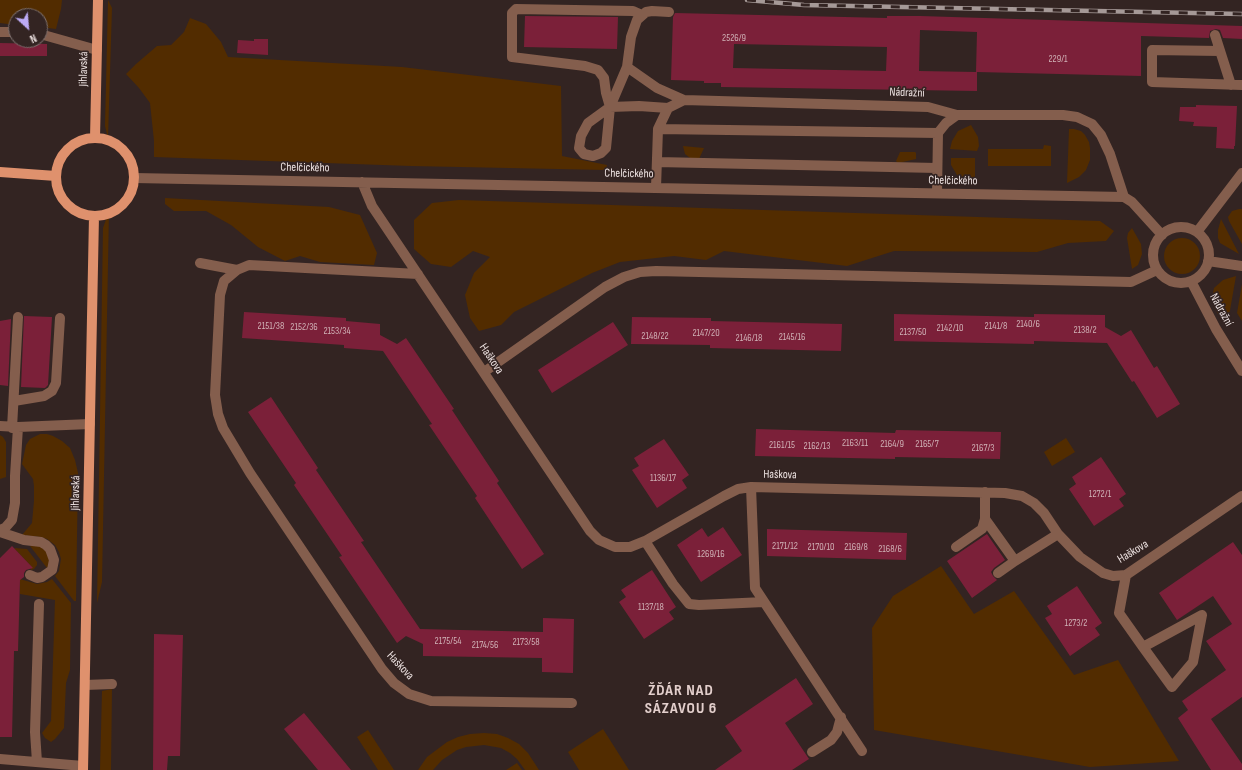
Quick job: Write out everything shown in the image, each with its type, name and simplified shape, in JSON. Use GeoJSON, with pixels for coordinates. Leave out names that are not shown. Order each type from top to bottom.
{"type":"FeatureCollection","features":[{"type":"Feature","properties":{"kind":"main road","name":"Jihlavská"},"geometry":{"type":"LineString","coordinates":[[95,138],[98,0]]}},
{"type":"Feature","properties":{"kind":"main road"},"geometry":{"type":"LineString","coordinates":[[95,138],[109,141],[121,148],[130,160],[134,178],[131,193],[122,205],[109,213],[94,216],[83,214],[68,206],[59,192],[56,176],[59,161],[68,149],[80,140],[95,138]]}},
{"type":"Feature","properties":{"kind":"main road"},"geometry":{"type":"LineString","coordinates":[[0,172],[56,176]]}},
{"type":"Feature","properties":{"kind":"main road","name":"Jihlavská"},"geometry":{"type":"LineString","coordinates":[[83,768],[94,216]]}},
{"type":"Feature","properties":{"kind":"street"},"geometry":{"type":"LineString","coordinates":[[610,107],[604,78],[598,70],[585,66],[512,57],[512,13],[516,9],[633,11],[642,15]]}},
{"type":"Feature","properties":{"kind":"street"},"geometry":{"type":"LineString","coordinates":[[656,188],[658,130],[668,108],[639,106],[610,107],[588,123],[581,136],[579,148],[584,154],[593,156],[601,153],[606,148],[610,107],[627,67],[631,37],[637,20],[646,12],[669,12]]}},
{"type":"Feature","properties":{"kind":"street"},"geometry":{"type":"LineString","coordinates":[[1215,35],[1231,85]]}},
{"type":"Feature","properties":{"kind":"street"},"geometry":{"type":"LineString","coordinates":[[48,36],[97,50]]}},
{"type":"Feature","properties":{"kind":"street"},"geometry":{"type":"LineString","coordinates":[[1220,51],[1152,50],[1152,82],[1242,85]]}},
{"type":"Feature","properties":{"kind":"street"},"geometry":{"type":"LineString","coordinates":[[627,67],[657,88],[684,100]]}},
{"type":"Feature","properties":{"kind":"street","name":"Nádražní"},"geometry":{"type":"LineString","coordinates":[[668,108],[684,100],[928,106],[957,115],[1063,114],[1077,117],[1092,124],[1101,135],[1110,154],[1124,197]]}},
{"type":"Feature","properties":{"kind":"street"},"geometry":{"type":"LineString","coordinates":[[937,193],[938,133],[946,123],[957,115]]}},
{"type":"Feature","properties":{"kind":"street"},"geometry":{"type":"LineString","coordinates":[[658,130],[938,133]]}},
{"type":"Feature","properties":{"kind":"street"},"geometry":{"type":"LineString","coordinates":[[657,162],[937,168]]}},
{"type":"Feature","properties":{"kind":"street"},"geometry":{"type":"LineString","coordinates":[[1197,232],[1242,173]]}},
{"type":"Feature","properties":{"kind":"street","name":"Chelčického"},"geometry":{"type":"LineString","coordinates":[[134,178],[1124,197]]}},
{"type":"Feature","properties":{"kind":"street","name":"Haškova"},"geometry":{"type":"LineString","coordinates":[[362,182],[372,206],[590,531],[599,540],[615,547],[630,547],[645,541],[724,496],[738,489],[751,487],[1005,493],[1022,496],[1034,503],[1044,513],[1058,534],[1080,557],[1103,572],[1113,576],[1126,575],[1242,496]]}},
{"type":"Feature","properties":{"kind":"street"},"geometry":{"type":"LineString","coordinates":[[1124,197],[1132,202],[1162,235]]}},
{"type":"Feature","properties":{"kind":"street"},"geometry":{"type":"LineString","coordinates":[[1176,228],[1187,228],[1197,232],[1203,237],[1207,244],[1209,253],[1208,261],[1202,273],[1191,281],[1185,283],[1172,282],[1161,275],[1157,270],[1153,258],[1153,251],[1162,235],[1171,229],[1176,228]]}},
{"type":"Feature","properties":{"kind":"street"},"geometry":{"type":"LineString","coordinates":[[1208,261],[1242,266]]}},
{"type":"Feature","properties":{"kind":"street"},"geometry":{"type":"LineString","coordinates":[[200,264],[237,270],[249,265],[418,274]]}},
{"type":"Feature","properties":{"kind":"street","name":"Haškova"},"geometry":{"type":"LineString","coordinates":[[237,270],[224,281],[220,295],[215,395],[218,414],[223,428],[250,473],[382,669],[394,682],[409,694],[431,701],[572,703]]}},
{"type":"Feature","properties":{"kind":"street"},"geometry":{"type":"LineString","coordinates":[[484,372],[605,287],[624,277],[640,272],[656,271],[1132,282],[1157,270]]}},
{"type":"Feature","properties":{"kind":"street","name":"Nádražní"},"geometry":{"type":"LineString","coordinates":[[1191,281],[1216,328],[1242,370]]}},
{"type":"Feature","properties":{"kind":"street"},"geometry":{"type":"LineString","coordinates":[[0,531],[12,520],[15,502],[14,401],[18,317]]}},
{"type":"Feature","properties":{"kind":"street"},"geometry":{"type":"LineString","coordinates":[[14,401],[44,396],[52,391],[56,383],[60,318]]}},
{"type":"Feature","properties":{"kind":"street"},"geometry":{"type":"LineString","coordinates":[[0,426],[15,427],[90,424]]}},
{"type":"Feature","properties":{"kind":"street"},"geometry":{"type":"LineString","coordinates":[[751,487],[755,588],[862,751]]}},
{"type":"Feature","properties":{"kind":"street"},"geometry":{"type":"LineString","coordinates":[[956,547],[982,530],[985,519],[985,492]]}},
{"type":"Feature","properties":{"kind":"street"},"geometry":{"type":"LineString","coordinates":[[985,519],[1015,561]]}},
{"type":"Feature","properties":{"kind":"street"},"geometry":{"type":"LineString","coordinates":[[0,531],[24,540],[41,542],[46,544],[50,549],[54,560],[52,570],[42,577],[37,578],[30,575]]}},
{"type":"Feature","properties":{"kind":"street"},"geometry":{"type":"LineString","coordinates":[[998,573],[1058,534]]}},
{"type":"Feature","properties":{"kind":"street"},"geometry":{"type":"LineString","coordinates":[[645,541],[673,584],[689,604],[699,605],[764,602]]}},
{"type":"Feature","properties":{"kind":"street"},"geometry":{"type":"LineString","coordinates":[[1126,575],[1119,613],[1142,647],[1172,687],[1193,662],[1202,615],[1142,647]]}},
{"type":"Feature","properties":{"kind":"street"},"geometry":{"type":"LineString","coordinates":[[37,762],[35,732],[39,604]]}},
{"type":"Feature","properties":{"kind":"street"},"geometry":{"type":"LineString","coordinates":[[85,685],[112,684]]}},
{"type":"Feature","properties":{"kind":"street"},"geometry":{"type":"LineString","coordinates":[[812,752],[831,740],[837,732],[840,717]]}},
{"type":"Feature","properties":{"kind":"street"},"geometry":{"type":"LineString","coordinates":[[0,759],[83,768]]}},
{"type":"Feature","properties":{"kind":"shaded area"},"geometry":{"type":"Polygon","coordinates":[[[0,0],[62,0],[56,29],[48,28],[48,8],[8,8],[8,24],[0,23],[0,0]]]}},
{"type":"Feature","properties":{"kind":"shaded area"},"geometry":{"type":"Polygon","coordinates":[[[108,0],[112,8],[108,138],[105,126],[108,0]]]}},
{"type":"Feature","properties":{"kind":"shaded area"},"geometry":{"type":"Polygon","coordinates":[[[190,18],[206,24],[221,42],[228,57],[402,67],[561,86],[562,156],[607,165],[606,170],[411,166],[154,157],[150,103],[126,74],[157,46],[171,45],[184,32],[190,18]]]}},
{"type":"Feature","properties":{"kind":"shaded area"},"geometry":{"type":"Polygon","coordinates":[[[971,125],[978,137],[979,146],[977,151],[950,149],[952,141],[958,131],[971,125]]]}},
{"type":"Feature","properties":{"kind":"shaded area"},"geometry":{"type":"Polygon","coordinates":[[[1069,129],[1081,131],[1085,135],[1089,142],[1090,160],[1086,170],[1079,177],[1067,183],[1069,129]]]}},
{"type":"Feature","properties":{"kind":"shaded area"},"geometry":{"type":"Polygon","coordinates":[[[1044,145],[1051,146],[1051,166],[988,166],[988,149],[1043,149],[1044,145]]]}},
{"type":"Feature","properties":{"kind":"shaded area"},"geometry":{"type":"Polygon","coordinates":[[[683,146],[704,148],[699,159],[690,158],[685,154],[683,146]]]}},
{"type":"Feature","properties":{"kind":"shaded area"},"geometry":{"type":"Polygon","coordinates":[[[900,152],[915,152],[916,159],[898,163],[896,161],[900,152]]]}},
{"type":"Feature","properties":{"kind":"shaded area"},"geometry":{"type":"Polygon","coordinates":[[[951,158],[975,158],[975,182],[968,181],[957,175],[951,165],[951,158]]]}},
{"type":"Feature","properties":{"kind":"shaded area"},"geometry":{"type":"Polygon","coordinates":[[[165,198],[329,207],[360,215],[377,253],[374,265],[320,262],[300,256],[285,261],[258,247],[231,225],[206,211],[174,211],[165,204],[165,198]]]}},
{"type":"Feature","properties":{"kind":"shaded area"},"geometry":{"type":"Polygon","coordinates":[[[459,200],[1100,221],[1114,231],[1106,241],[1068,243],[1037,252],[894,251],[847,266],[724,251],[706,260],[674,256],[620,262],[592,273],[514,312],[501,325],[479,331],[470,318],[465,295],[474,273],[490,257],[473,251],[451,267],[431,264],[414,249],[414,220],[432,203],[459,200]]]}},
{"type":"Feature","properties":{"kind":"shaded area"},"geometry":{"type":"Polygon","coordinates":[[[1242,209],[1242,244],[1228,217],[1232,211],[1242,209]]]}},
{"type":"Feature","properties":{"kind":"shaded area"},"geometry":{"type":"Polygon","coordinates":[[[109,211],[102,582],[97,603],[103,228],[109,211]]]}},
{"type":"Feature","properties":{"kind":"shaded area"},"geometry":{"type":"Polygon","coordinates":[[[1221,219],[1239,254],[1220,243],[1218,238],[1218,230],[1221,219]]]}},
{"type":"Feature","properties":{"kind":"shaded area"},"geometry":{"type":"Polygon","coordinates":[[[1132,228],[1141,244],[1142,254],[1138,265],[1132,269],[1127,238],[1128,233],[1132,228]]]}},
{"type":"Feature","properties":{"kind":"shaded area"},"geometry":{"type":"Polygon","coordinates":[[[1182,238],[1195,243],[1200,256],[1195,269],[1182,274],[1169,269],[1164,256],[1169,243],[1182,238]]]}},
{"type":"Feature","properties":{"kind":"shaded area"},"geometry":{"type":"Polygon","coordinates":[[[1236,276],[1229,316],[1222,321],[1214,307],[1212,298],[1214,288],[1223,280],[1236,276]]]}},
{"type":"Feature","properties":{"kind":"shaded area"},"geometry":{"type":"Polygon","coordinates":[[[1242,284],[1242,321],[1237,313],[1242,284]]]}},
{"type":"Feature","properties":{"kind":"shaded area"},"geometry":{"type":"Polygon","coordinates":[[[40,434],[53,436],[70,448],[78,473],[76,601],[74,601],[55,576],[59,571],[61,559],[55,545],[47,539],[41,537],[22,535],[32,523],[34,486],[33,479],[22,464],[26,445],[30,439],[40,434]]]}},
{"type":"Feature","properties":{"kind":"shaded area"},"geometry":{"type":"Polygon","coordinates":[[[0,435],[6,442],[6,477],[0,479],[0,435]]]}},
{"type":"Feature","properties":{"kind":"shaded area"},"geometry":{"type":"Polygon","coordinates":[[[1066,438],[1075,452],[1052,466],[1044,452],[1066,438]]]}},
{"type":"Feature","properties":{"kind":"shaded area"},"geometry":{"type":"Polygon","coordinates":[[[30,546],[40,546],[47,552],[50,562],[47,568],[30,546]]]}},
{"type":"Feature","properties":{"kind":"shaded area"},"geometry":{"type":"Polygon","coordinates":[[[14,548],[27,549],[37,562],[34,569],[31,570],[31,566],[14,548]]]}},
{"type":"Feature","properties":{"kind":"shaded area"},"geometry":{"type":"Polygon","coordinates":[[[941,566],[974,614],[1014,591],[1074,675],[1118,660],[1179,761],[1090,767],[874,730],[872,628],[893,596],[941,566]]]}},
{"type":"Feature","properties":{"kind":"shaded area"},"geometry":{"type":"Polygon","coordinates":[[[20,579],[37,584],[47,582],[52,579],[71,603],[70,670],[66,683],[64,728],[51,742],[45,738],[42,733],[51,721],[55,600],[20,594],[20,579]]]}},
{"type":"Feature","properties":{"kind":"shaded area"},"geometry":{"type":"Polygon","coordinates":[[[112,689],[111,770],[100,770],[102,691],[112,689]]]}},
{"type":"Feature","properties":{"kind":"shaded area"},"geometry":{"type":"Polygon","coordinates":[[[603,729],[629,770],[579,770],[568,752],[603,729]]]}},
{"type":"Feature","properties":{"kind":"shaded area"},"geometry":{"type":"Polygon","coordinates":[[[368,730],[394,770],[378,770],[357,737],[368,730]]]}},
{"type":"Feature","properties":{"kind":"shaded area"},"geometry":{"type":"Polygon","coordinates":[[[470,734],[497,734],[519,744],[528,753],[539,770],[525,770],[517,759],[510,753],[501,748],[484,745],[466,747],[457,750],[442,760],[433,770],[418,770],[427,757],[447,742],[470,734]]]}},
{"type":"Feature","properties":{"kind":"shaded area"},"geometry":{"type":"Polygon","coordinates":[[[517,763],[522,770],[506,770],[517,763]]]}},
{"type":"Feature","properties":{"kind":"building"},"geometry":{"type":"Polygon","coordinates":[[[675,13],[887,18],[887,16],[920,16],[1242,26],[1242,39],[1223,38],[1220,30],[1216,29],[1210,31],[1209,38],[1141,36],[1141,76],[977,72],[977,91],[721,87],[721,83],[671,80],[673,17],[675,13]],[[920,30],[919,71],[976,72],[977,32],[920,30]],[[734,44],[733,68],[886,71],[887,47],[734,44]]]}},
{"type":"Feature","properties":{"kind":"building"},"geometry":{"type":"Polygon","coordinates":[[[525,16],[618,17],[617,49],[524,47],[525,16]]]}},
{"type":"Feature","properties":{"kind":"building"},"geometry":{"type":"Polygon","coordinates":[[[254,39],[268,39],[268,55],[237,53],[238,40],[254,41],[254,39]]]}},
{"type":"Feature","properties":{"kind":"building"},"geometry":{"type":"Polygon","coordinates":[[[0,43],[8,43],[8,48],[47,48],[47,56],[0,56],[0,43]]]}},
{"type":"Feature","properties":{"kind":"building"},"geometry":{"type":"Polygon","coordinates":[[[1196,105],[1237,106],[1234,149],[1216,148],[1217,127],[1193,126],[1194,122],[1179,121],[1180,107],[1196,107],[1196,105]]]}},
{"type":"Feature","properties":{"kind":"building"},"geometry":{"type":"Polygon","coordinates":[[[244,312],[346,318],[346,321],[380,324],[380,335],[397,344],[406,338],[454,409],[452,410],[499,481],[497,483],[544,554],[522,569],[475,498],[477,496],[429,425],[432,424],[383,351],[344,348],[344,345],[242,338],[244,312]]]}},
{"type":"Feature","properties":{"kind":"building"},"geometry":{"type":"Polygon","coordinates":[[[894,314],[1034,317],[1034,314],[1105,315],[1105,327],[1121,336],[1131,330],[1154,368],[1157,366],[1180,404],[1157,418],[1134,381],[1132,382],[1107,343],[1034,341],[1034,344],[894,341],[894,314]]]}},
{"type":"Feature","properties":{"kind":"building"},"geometry":{"type":"Polygon","coordinates":[[[24,316],[52,317],[48,385],[45,388],[21,387],[24,316]]]}},
{"type":"Feature","properties":{"kind":"building"},"geometry":{"type":"Polygon","coordinates":[[[632,317],[711,318],[711,321],[842,324],[841,351],[710,348],[710,345],[631,344],[632,317]]]}},
{"type":"Feature","properties":{"kind":"building"},"geometry":{"type":"Polygon","coordinates":[[[11,319],[8,386],[0,385],[0,321],[11,319]]]}},
{"type":"Feature","properties":{"kind":"building"},"geometry":{"type":"Polygon","coordinates":[[[613,322],[628,345],[552,393],[538,370],[613,322]]]}},
{"type":"Feature","properties":{"kind":"building"},"geometry":{"type":"Polygon","coordinates":[[[271,397],[318,468],[316,470],[364,541],[361,542],[420,629],[543,632],[543,618],[574,619],[573,673],[542,672],[542,658],[423,656],[423,644],[406,636],[397,643],[339,557],[342,556],[294,485],[296,483],[248,412],[271,397]]]}},
{"type":"Feature","properties":{"kind":"building"},"geometry":{"type":"Polygon","coordinates":[[[756,429],[895,433],[896,430],[1001,432],[1000,459],[895,457],[895,459],[755,456],[756,429]]]}},
{"type":"Feature","properties":{"kind":"building"},"geometry":{"type":"Polygon","coordinates":[[[664,439],[689,475],[682,480],[687,488],[657,508],[632,470],[639,466],[634,458],[664,439]]]}},
{"type":"Feature","properties":{"kind":"building"},"geometry":{"type":"Polygon","coordinates":[[[1101,457],[1126,494],[1119,499],[1124,506],[1094,526],[1069,489],[1076,484],[1072,477],[1101,457]]]}},
{"type":"Feature","properties":{"kind":"building"},"geometry":{"type":"Polygon","coordinates":[[[723,527],[742,555],[701,582],[677,545],[702,528],[708,537],[723,527]]]}},
{"type":"Feature","properties":{"kind":"building"},"geometry":{"type":"Polygon","coordinates":[[[767,529],[907,533],[906,560],[767,556],[767,529]]]}},
{"type":"Feature","properties":{"kind":"building"},"geometry":{"type":"Polygon","coordinates":[[[987,534],[1005,560],[991,572],[997,580],[972,598],[947,561],[987,534]]]}},
{"type":"Feature","properties":{"kind":"building"},"geometry":{"type":"Polygon","coordinates":[[[1233,542],[1242,555],[1242,697],[1211,719],[1242,764],[1242,770],[1211,770],[1178,718],[1188,710],[1182,701],[1226,670],[1206,641],[1232,624],[1213,596],[1177,620],[1159,593],[1233,542]]]}},
{"type":"Feature","properties":{"kind":"building"},"geometry":{"type":"Polygon","coordinates":[[[12,546],[33,568],[26,570],[24,577],[20,580],[18,651],[14,651],[12,737],[0,737],[0,558],[12,546]]]}},
{"type":"Feature","properties":{"kind":"building"},"geometry":{"type":"Polygon","coordinates":[[[652,570],[676,607],[669,612],[674,619],[644,639],[619,602],[626,597],[621,590],[652,570]]]}},
{"type":"Feature","properties":{"kind":"building"},"geometry":{"type":"Polygon","coordinates":[[[1077,586],[1102,623],[1095,628],[1100,635],[1070,656],[1045,618],[1052,614],[1047,606],[1077,586]]]}},
{"type":"Feature","properties":{"kind":"building"},"geometry":{"type":"Polygon","coordinates":[[[154,634],[183,635],[180,756],[168,756],[167,770],[153,770],[154,634]]]}},
{"type":"Feature","properties":{"kind":"building"},"geometry":{"type":"Polygon","coordinates":[[[796,678],[813,704],[785,723],[809,759],[792,770],[715,770],[742,751],[725,726],[796,678]]]}},
{"type":"Feature","properties":{"kind":"building"},"geometry":{"type":"Polygon","coordinates":[[[304,713],[351,770],[318,770],[284,729],[304,713]]]}},
{"type":"Feature","properties":{"kind":"railway"},"geometry":{"type":"LineString","coordinates":[[747,0],[804,5],[1242,14]]}},
{"type":"Feature","properties":{"kind":"district","name":"ŽĎÁR NAD SÁZAVOU 6"},"geometry":{"type":"Point","coordinates":[681,700]}}]}
